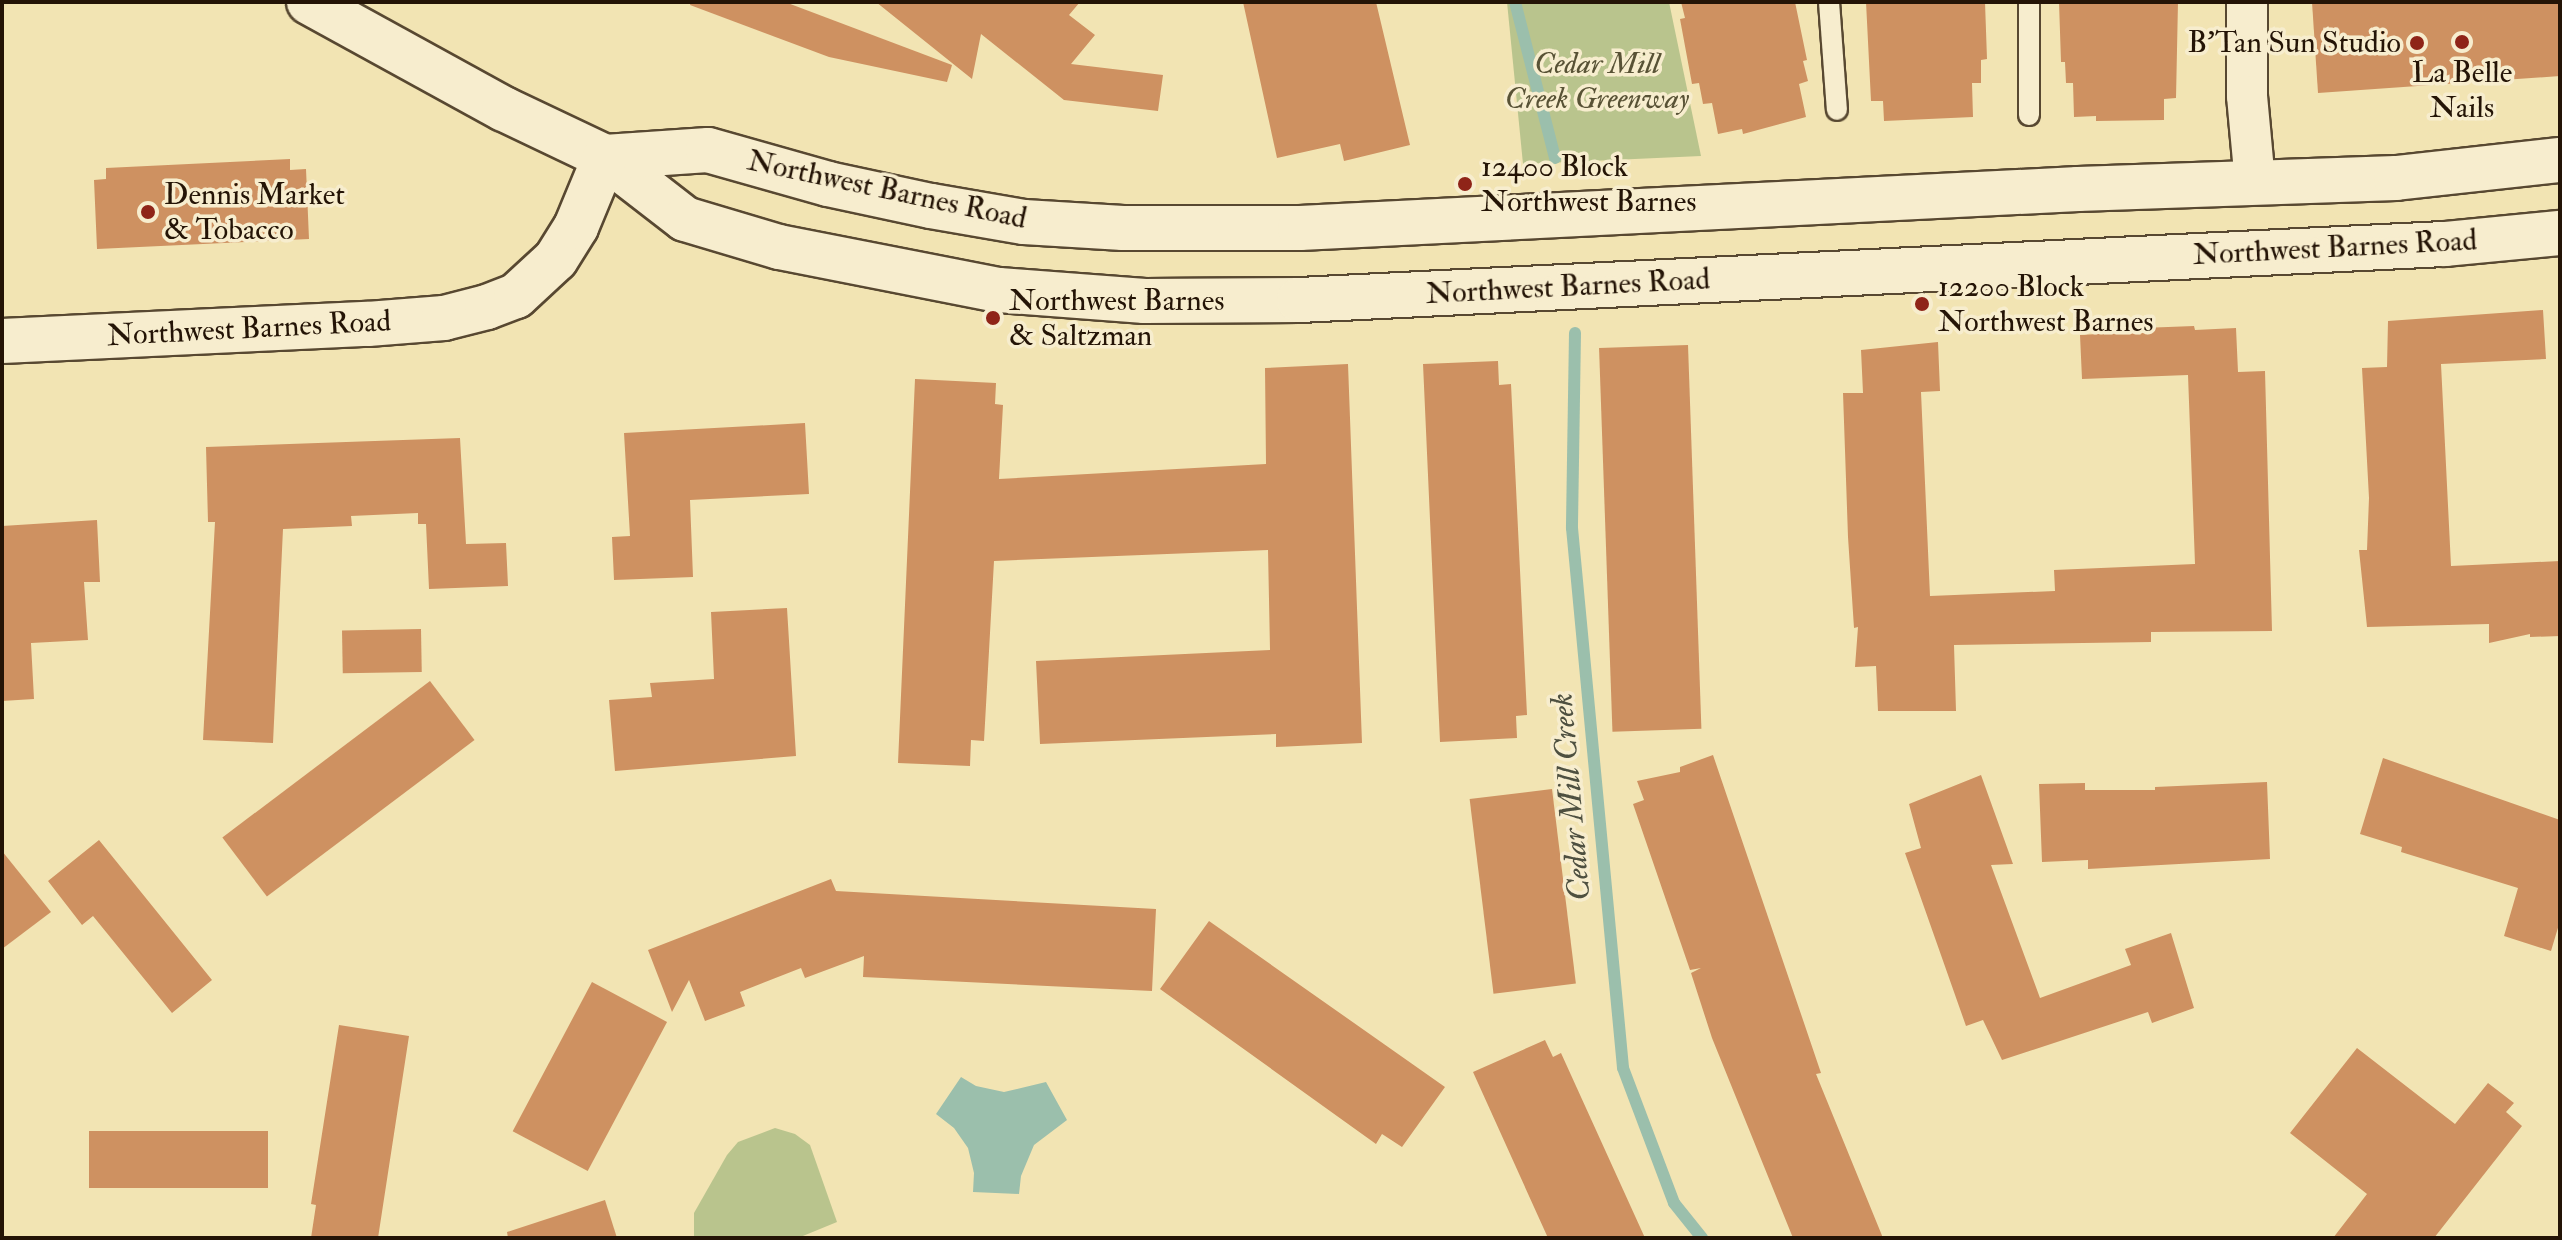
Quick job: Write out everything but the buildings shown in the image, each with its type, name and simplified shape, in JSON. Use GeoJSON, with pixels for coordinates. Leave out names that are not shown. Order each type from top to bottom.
{"type":"FeatureCollection","features":[{"type":"Feature","properties":{"kind":"main road"},"geometry":{"type":"LineString","coordinates":[[309,2],[504,109],[605,157]]}},
{"type":"Feature","properties":{"kind":"main road","name":"Northwest Barnes Road"},"geometry":{"type":"LineString","coordinates":[[605,157],[708,150],[828,184],[931,206],[1024,222],[1123,228],[1300,228],[2396,178],[2560,160]]}},
{"type":"Feature","properties":{"kind":"main road","name":"Northwest Barnes Road"},"geometry":{"type":"LineString","coordinates":[[605,157],[685,219],[779,247],[999,290],[1145,301],[1299,300],[1761,278],[2445,244],[2560,233]]}},
{"type":"Feature","properties":{"kind":"main road","name":"Northwest Barnes Road"},"geometry":{"type":"LineString","coordinates":[[2,341],[368,324],[444,318],[487,307],[516,296],[556,259],[576,227],[605,157]]}},
{"type":"Feature","properties":{"kind":"street"},"geometry":{"type":"LineString","coordinates":[[2247,2],[2247,96],[2255,183]]}},
{"type":"Feature","properties":{"kind":"lane"},"geometry":{"type":"LineString","coordinates":[[1829,2],[1837,110]]}},
{"type":"Feature","properties":{"kind":"lane"},"geometry":{"type":"LineString","coordinates":[[2029,2],[2029,115]]}},
{"type":"Feature","properties":{"kind":"green space","name":"Cedar Mill Creek Greenway"},"geometry":{"type":"Polygon","coordinates":[[[1507,2],[1669,2],[1701,156],[1523,164],[1507,2]]]}},
{"type":"Feature","properties":{"kind":"green space"},"geometry":{"type":"Polygon","coordinates":[[[775,1128],[795,1134],[810,1145],[837,1222],[798,1238],[694,1238],[694,1213],[727,1155],[738,1142],[775,1128]]]}},
{"type":"Feature","properties":{"kind":"shaded area"},"geometry":{"type":"Polygon","coordinates":[[[961,1077],[976,1086],[1004,1092],[1046,1082],[1067,1120],[1034,1145],[1021,1176],[1019,1194],[973,1192],[974,1173],[968,1148],[954,1128],[936,1114],[961,1077]]]}},
{"type":"Feature","properties":{"kind":"waterway","name":"Cedar Mill Creek"},"geometry":{"type":"LineString","coordinates":[[1515,2],[1555,158]]}},
{"type":"Feature","properties":{"kind":"waterway","name":"Cedar Mill Creek"},"geometry":{"type":"LineString","coordinates":[[1575,333],[1572,528],[1623,1068],[1674,1203],[1702,1238]]}},
{"type":"Feature","properties":{"kind":"place","name":"La Belle Nails"},"geometry":{"type":"Point","coordinates":[2462,42]}},
{"type":"Feature","properties":{"kind":"place","name":"B’Tan Sun Studio"},"geometry":{"type":"Point","coordinates":[2417,43]}},
{"type":"Feature","properties":{"kind":"place","name":"12400 Block Northwest Barnes"},"geometry":{"type":"Point","coordinates":[1465,184]}},
{"type":"Feature","properties":{"kind":"place","name":"Dennis Market & Tobacco"},"geometry":{"type":"Point","coordinates":[148,212]}},
{"type":"Feature","properties":{"kind":"place","name":"12200 Block Northwest Barnes"},"geometry":{"type":"Point","coordinates":[1922,304]}},
{"type":"Feature","properties":{"kind":"place","name":"Northwest Barnes & Saltzman"},"geometry":{"type":"Point","coordinates":[993,318]}}]}
